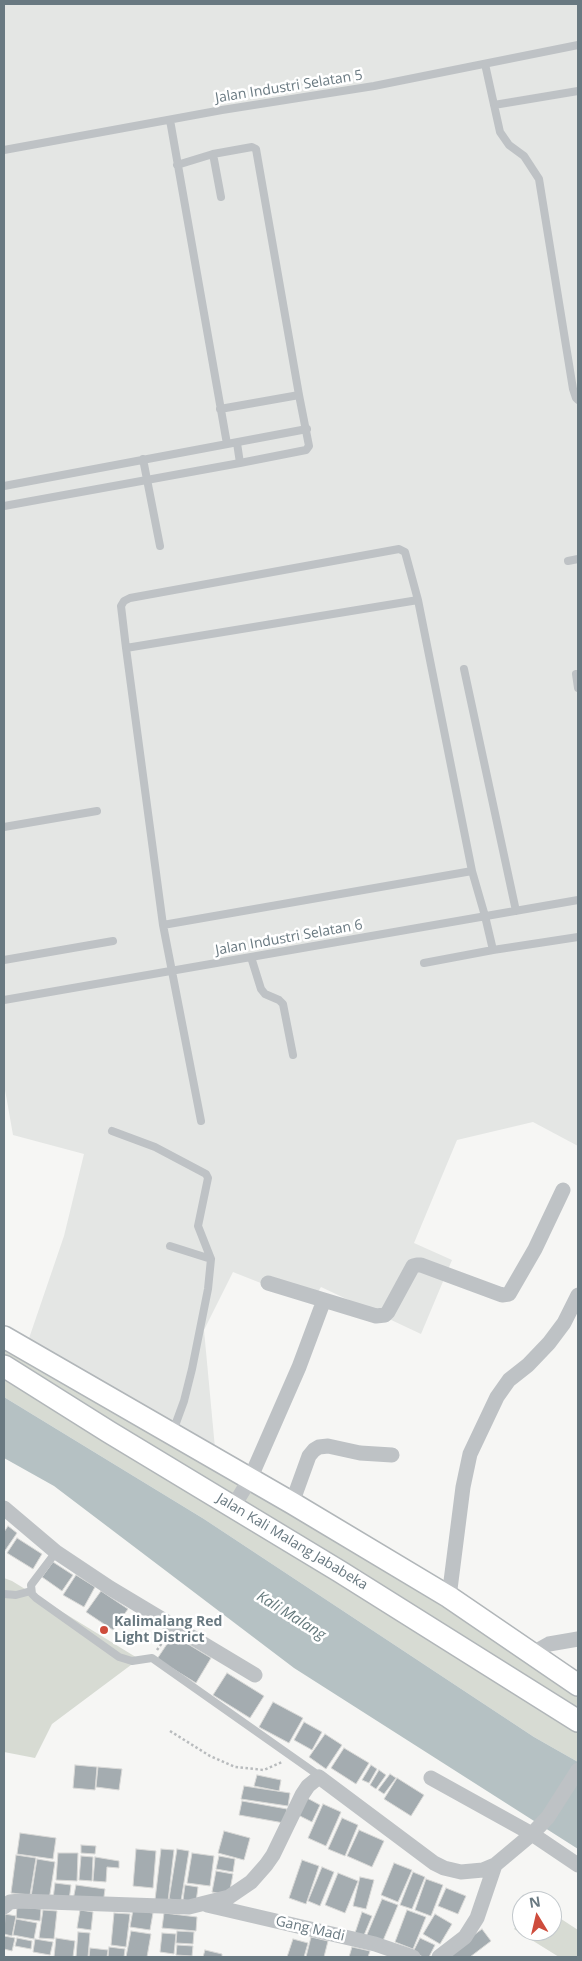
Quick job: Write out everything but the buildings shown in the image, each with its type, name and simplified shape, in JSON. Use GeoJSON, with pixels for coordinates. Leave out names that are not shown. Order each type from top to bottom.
{"type":"FeatureCollection","features":[{"type":"Feature","properties":{"kind":"main road"},"geometry":{"type":"LineString","coordinates":[[4,1337],[292,1503],[449,1598],[578,1686]]}},
{"type":"Feature","properties":{"kind":"main road","name":"Jalan Kali Malang Jababeka"},"geometry":{"type":"LineString","coordinates":[[4,1366],[578,1720]]}},
{"type":"Feature","properties":{"kind":"street"},"geometry":{"type":"LineString","coordinates":[[268,1282],[376,1316],[385,1315],[413,1266],[419,1265],[502,1295],[509,1294],[563,1190]]}},
{"type":"Feature","properties":{"kind":"street"},"geometry":{"type":"LineString","coordinates":[[449,1598],[463,1487],[470,1454],[497,1397],[509,1380],[528,1365],[549,1343],[564,1323],[578,1295]]}},
{"type":"Feature","properties":{"kind":"street"},"geometry":{"type":"LineString","coordinates":[[233,1507],[250,1479],[299,1367],[324,1300]]}},
{"type":"Feature","properties":{"kind":"street"},"geometry":{"type":"LineString","coordinates":[[292,1503],[309,1456],[319,1447],[328,1446],[360,1453],[392,1455]]}},
{"type":"Feature","properties":{"kind":"street"},"geometry":{"type":"LineString","coordinates":[[4,1508],[56,1552],[173,1627],[255,1675]]}},
{"type":"Feature","properties":{"kind":"street"},"geometry":{"type":"LineString","coordinates":[[530,1654],[549,1644],[578,1639]]}},
{"type":"Feature","properties":{"kind":"street"},"geometry":{"type":"LineString","coordinates":[[6,1903],[20,1901],[189,1907],[229,1897],[241,1890],[259,1874],[273,1855],[302,1795],[314,1779],[321,1777],[416,1851],[439,1866],[462,1872],[483,1870],[496,1865],[532,1834],[548,1817],[578,1770]]}},
{"type":"Feature","properties":{"kind":"street"},"geometry":{"type":"LineString","coordinates":[[431,1778],[532,1834],[578,1865]]}},
{"type":"Feature","properties":{"kind":"street"},"geometry":{"type":"LineString","coordinates":[[440,1957],[465,1937],[474,1923],[496,1865]]}},
{"type":"Feature","properties":{"kind":"street","name":"Gang Madi"},"geometry":{"type":"LineString","coordinates":[[206,1904],[375,1944],[413,1957]]}},
{"type":"Feature","properties":{"kind":"lane","name":"Jalan Industri Selatan 5"},"geometry":{"type":"LineString","coordinates":[[4,150],[374,86],[578,45]]}},
{"type":"Feature","properties":{"kind":"lane"},"geometry":{"type":"LineString","coordinates":[[485,64],[500,132],[508,145],[524,156],[539,179],[570,371],[573,388],[578,400]]}},
{"type":"Feature","properties":{"kind":"lane"},"geometry":{"type":"LineString","coordinates":[[494,105],[578,91]]}},
{"type":"Feature","properties":{"kind":"lane"},"geometry":{"type":"LineString","coordinates":[[170,120],[227,444]]}},
{"type":"Feature","properties":{"kind":"lane"},"geometry":{"type":"LineString","coordinates":[[4,506],[240,463],[308,449],[310,446],[299,395],[256,149],[252,147],[213,154],[177,165]]}},
{"type":"Feature","properties":{"kind":"lane"},"geometry":{"type":"LineString","coordinates":[[213,154],[221,196]]}},
{"type":"Feature","properties":{"kind":"lane"},"geometry":{"type":"LineString","coordinates":[[220,409],[299,395]]}},
{"type":"Feature","properties":{"kind":"lane"},"geometry":{"type":"LineString","coordinates":[[4,486],[307,429]]}},
{"type":"Feature","properties":{"kind":"lane"},"geometry":{"type":"LineString","coordinates":[[237,443],[240,463]]}},
{"type":"Feature","properties":{"kind":"lane"},"geometry":{"type":"LineString","coordinates":[[143,459],[160,546]]}},
{"type":"Feature","properties":{"kind":"lane"},"geometry":{"type":"LineString","coordinates":[[202,1121],[171,971],[164,925],[126,648],[121,606],[124,601],[130,598],[399,549],[404,552],[418,600],[472,871],[493,950]]}},
{"type":"Feature","properties":{"kind":"lane"},"geometry":{"type":"LineString","coordinates":[[568,560],[578,559]]}},
{"type":"Feature","properties":{"kind":"lane"},"geometry":{"type":"LineString","coordinates":[[126,648],[418,600]]}},
{"type":"Feature","properties":{"kind":"lane"},"geometry":{"type":"LineString","coordinates":[[464,669],[516,911]]}},
{"type":"Feature","properties":{"kind":"lane"},"geometry":{"type":"LineString","coordinates":[[576,674],[578,688]]}},
{"type":"Feature","properties":{"kind":"lane"},"geometry":{"type":"LineString","coordinates":[[4,827],[97,811]]}},
{"type":"Feature","properties":{"kind":"lane"},"geometry":{"type":"LineString","coordinates":[[164,925],[472,871]]}},
{"type":"Feature","properties":{"kind":"lane","name":"Jalan Industri Selatan 6"},"geometry":{"type":"LineString","coordinates":[[4,1000],[578,900]]}},
{"type":"Feature","properties":{"kind":"lane"},"geometry":{"type":"LineString","coordinates":[[424,963],[578,937]]}},
{"type":"Feature","properties":{"kind":"lane"},"geometry":{"type":"LineString","coordinates":[[4,960],[113,941]]}},
{"type":"Feature","properties":{"kind":"lane"},"geometry":{"type":"LineString","coordinates":[[251,957],[260,989],[283,1004],[294,1055]]}},
{"type":"Feature","properties":{"kind":"lane"},"geometry":{"type":"LineString","coordinates":[[112,1131],[155,1147],[207,1176],[208,1179],[198,1229],[211,1259],[208,1289],[184,1402],[172,1434]]}},
{"type":"Feature","properties":{"kind":"lane"},"geometry":{"type":"LineString","coordinates":[[170,1246],[211,1259]]}},
{"type":"Feature","properties":{"kind":"lane"},"geometry":{"type":"LineString","coordinates":[[56,1552],[34,1579],[31,1585],[33,1596],[119,1657],[132,1660],[152,1658],[208,1699],[291,1754],[321,1777]]}},
{"type":"Feature","properties":{"kind":"lane"},"geometry":{"type":"LineString","coordinates":[[4,1594],[16,1595],[31,1591]]}},
{"type":"Feature","properties":{"kind":"path"},"geometry":{"type":"LineString","coordinates":[[152,1658],[173,1627]]}},
{"type":"Feature","properties":{"kind":"path"},"geometry":{"type":"LineString","coordinates":[[170,1731],[223,1762],[250,1770],[269,1769],[282,1762],[291,1754]]}},
{"type":"Feature","properties":{"kind":"shaded area"},"geometry":{"type":"Polygon","coordinates":[[[4,4],[578,4],[578,1146],[533,1122],[457,1140],[414,1243],[452,1260],[421,1334],[321,1287],[311,1303],[233,1272],[204,1330],[216,1459],[25,1350],[64,1236],[84,1154],[13,1135],[4,1084],[4,4]]]}},
{"type":"Feature","properties":{"kind":"shaded area"},"geometry":{"type":"Polygon","coordinates":[[[4,1337],[578,1685],[578,1762],[534,1737],[204,1519],[4,1397],[4,1337]]]}},
{"type":"Feature","properties":{"kind":"shaded area"},"geometry":{"type":"Polygon","coordinates":[[[4,1578],[12,1581],[139,1659],[52,1724],[35,1758],[4,1752],[4,1578]]]}},
{"type":"Feature","properties":{"kind":"shaded area"},"geometry":{"type":"Polygon","coordinates":[[[562,1920],[578,1930],[578,1957],[559,1957],[533,1941],[562,1941],[562,1920]]]}},
{"type":"Feature","properties":{"kind":"water","name":"Kali Malang"},"geometry":{"type":"Polygon","coordinates":[[[4,1397],[204,1519],[534,1737],[578,1762],[578,1849],[294,1668],[54,1486],[4,1458],[4,1397]]]}},
{"type":"Feature","properties":{"kind":"place","name":"Kalimalang Red Light District"},"geometry":{"type":"Point","coordinates":[104,1630]}}]}
